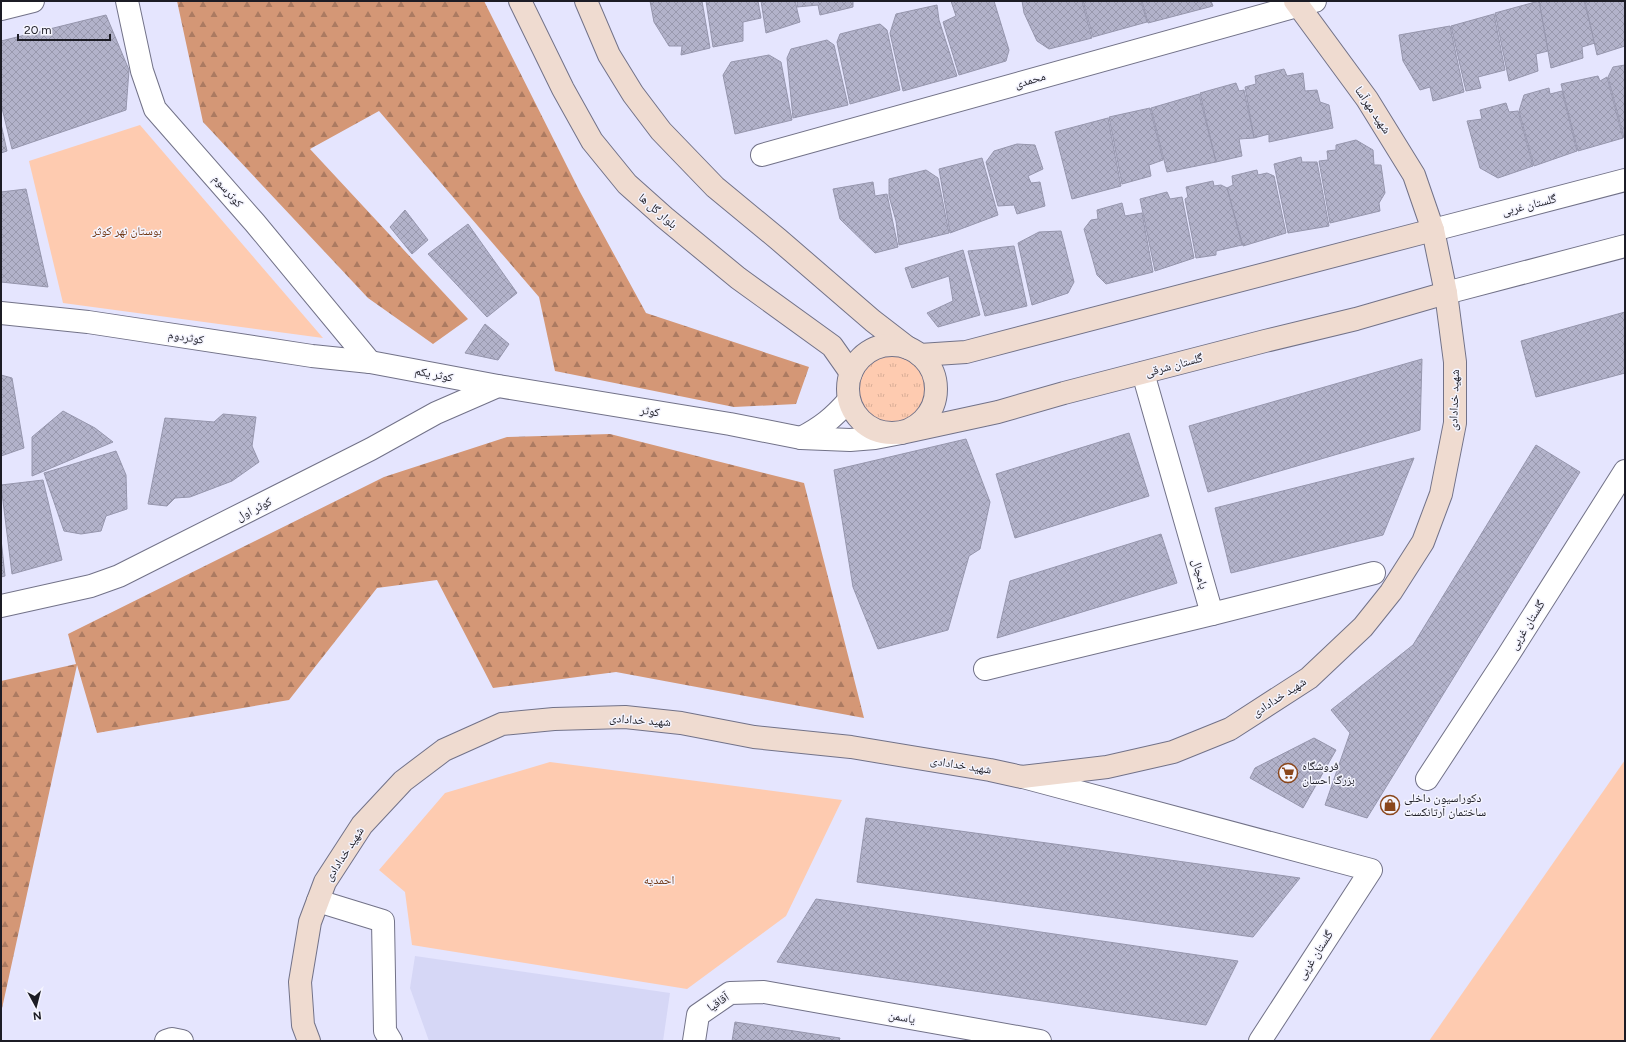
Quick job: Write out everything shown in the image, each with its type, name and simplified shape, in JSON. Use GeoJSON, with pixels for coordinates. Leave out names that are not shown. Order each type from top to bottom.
{"type":"FeatureCollection","features":[{"type":"Feature","properties":{"kind":"main road","name":"بلوار گل ها"},"geometry":{"type":"LineString","coordinates":[[520,1],[564,90],[592,141],[627,184],[664,217],[738,278],[832,346],[851,373]]}},
{"type":"Feature","properties":{"kind":"main road"},"geometry":{"type":"LineString","coordinates":[[586,1],[609,55],[633,94],[661,131],[716,187],[873,321],[914,352],[930,366],[935,379],[936,393],[933,407],[925,419],[914,428],[901,433],[887,434],[874,430],[863,423],[854,412],[849,400],[847,387],[851,373],[858,361],[868,352],[881,347],[894,345],[914,352],[966,352],[1433,230]]}},
{"type":"Feature","properties":{"kind":"main road","name":"شهید مهرآسا"},"geometry":{"type":"LineString","coordinates":[[1303,2],[1396,143],[1414,175],[1433,230]]}},
{"type":"Feature","properties":{"kind":"main road","name":"شهید خدادادی"},"geometry":{"type":"LineString","coordinates":[[309,1041],[304,1025],[300,982],[310,922],[325,882],[362,825],[403,781],[444,750],[502,724],[554,719],[632,718],[681,723],[754,737],[851,747],[990,770],[1022,777],[1107,767],[1173,752],[1230,729],[1309,678],[1363,627],[1391,592],[1423,542],[1442,494],[1455,423],[1455,362],[1446,293],[1433,230]]}},
{"type":"Feature","properties":{"kind":"main road","name":"گلستان شرقی"},"geometry":{"type":"LineString","coordinates":[[901,433],[998,412],[1143,373],[1356,319],[1446,293]]}},
{"type":"Feature","properties":{"kind":"street"},"geometry":{"type":"LineString","coordinates":[[1,9],[33,1]]}},
{"type":"Feature","properties":{"kind":"street","name":"کوثرسوم"},"geometry":{"type":"LineString","coordinates":[[127,1],[142,71],[155,109],[255,223],[370,362]]}},
{"type":"Feature","properties":{"kind":"street","name":"محمدی"},"geometry":{"type":"LineString","coordinates":[[762,155],[1303,2]]}},
{"type":"Feature","properties":{"kind":"street","name":"گلستان غربی"},"geometry":{"type":"LineString","coordinates":[[1433,230],[1625,180]]}},
{"type":"Feature","properties":{"kind":"street"},"geometry":{"type":"LineString","coordinates":[[1446,293],[1625,246]]}},
{"type":"Feature","properties":{"kind":"street","name":"کوثردوم"},"geometry":{"type":"LineString","coordinates":[[1,313],[88,322],[312,356],[370,362]]}},
{"type":"Feature","properties":{"kind":"street","name":"کوثر یکم"},"geometry":{"type":"LineString","coordinates":[[370,362],[498,386]]}},
{"type":"Feature","properties":{"kind":"street","name":"پامچال"},"geometry":{"type":"LineString","coordinates":[[1143,373],[1212,614]]}},
{"type":"Feature","properties":{"kind":"street","name":"کوثر"},"geometry":{"type":"LineString","coordinates":[[498,386],[730,424],[801,438],[850,440],[875,438],[901,433]]}},
{"type":"Feature","properties":{"kind":"street","name":"کوثر اول"},"geometry":{"type":"LineString","coordinates":[[1,606],[91,586],[119,576],[336,467],[436,413],[498,386]]}},
{"type":"Feature","properties":{"kind":"street"},"geometry":{"type":"LineString","coordinates":[[801,438],[820,428],[849,400]]}},
{"type":"Feature","properties":{"kind":"street","name":"گلستان غربی"},"geometry":{"type":"LineString","coordinates":[[1427,779],[1507,657],[1625,471]]}},
{"type":"Feature","properties":{"kind":"street"},"geometry":{"type":"LineString","coordinates":[[985,669],[1374,573]]}},
{"type":"Feature","properties":{"kind":"street","name":"گلستان غربی"},"geometry":{"type":"LineString","coordinates":[[1022,777],[1371,870],[1260,1041]]}},
{"type":"Feature","properties":{"kind":"street"},"geometry":{"type":"LineString","coordinates":[[318,901],[383,921],[385,1031],[391,1041]]}},
{"type":"Feature","properties":{"kind":"street","name":"آقاقیا"},"geometry":{"type":"LineString","coordinates":[[694,1041],[698,1015],[730,993],[764,992]]}},
{"type":"Feature","properties":{"kind":"street","name":"یاسمن"},"geometry":{"type":"LineString","coordinates":[[764,992],[1040,1041]]}},
{"type":"Feature","properties":{"kind":"street"},"geometry":{"type":"LineString","coordinates":[[166,1041],[172,1038],[182,1041]]}},
{"type":"Feature","properties":{"kind":"shaded area"},"geometry":{"type":"Polygon","coordinates":[[[415,956],[670,993],[663,1041],[429,1041],[410,988],[415,956]]]}},
{"type":"Feature","properties":{"kind":"green space"},"geometry":{"type":"Polygon","coordinates":[[[177,1],[484,1],[580,192],[646,313],[809,367],[796,404],[734,407],[555,371],[539,297],[379,111],[310,149],[468,319],[433,344],[368,298],[203,122],[177,1]]]}},
{"type":"Feature","properties":{"kind":"green space","name":"بوستان نهر کوثر"},"geometry":{"type":"Polygon","coordinates":[[[140,125],[323,338],[63,303],[29,161],[140,125]]]}},
{"type":"Feature","properties":{"kind":"green space"},"geometry":{"type":"Polygon","coordinates":[[[884,353],[898,353],[917,363],[927,382],[927,396],[917,415],[898,425],[884,425],[865,415],[855,396],[855,382],[865,363],[884,353]]]}},
{"type":"Feature","properties":{"kind":"green space"},"geometry":{"type":"Polygon","coordinates":[[[610,434],[804,483],[864,718],[616,672],[493,688],[437,580],[377,588],[289,700],[97,733],[77,665],[1,1013],[1,681],[76,664],[68,634],[384,477],[507,437],[610,434]]]}},
{"type":"Feature","properties":{"kind":"green space"},"geometry":{"type":"Polygon","coordinates":[[[1625,760],[1625,1041],[1429,1041],[1625,760]]]}},
{"type":"Feature","properties":{"kind":"green space","name":"احمدیه"},"geometry":{"type":"Polygon","coordinates":[[[550,762],[842,800],[786,916],[687,989],[412,945],[405,892],[379,870],[445,793],[550,762]]]}},
{"type":"Feature","properties":{"kind":"building"},"geometry":{"type":"Polygon","coordinates":[[[650,1],[702,1],[710,48],[681,55],[682,46],[669,46],[654,22],[650,1]]]}},
{"type":"Feature","properties":{"kind":"building"},"geometry":{"type":"Polygon","coordinates":[[[706,1],[758,1],[761,18],[743,22],[743,41],[713,47],[706,1]]]}},
{"type":"Feature","properties":{"kind":"building"},"geometry":{"type":"Polygon","coordinates":[[[761,1],[795,1],[800,22],[766,33],[761,1]]]}},
{"type":"Feature","properties":{"kind":"building"},"geometry":{"type":"Polygon","coordinates":[[[797,1],[853,1],[853,7],[820,15],[818,5],[797,7],[797,1]]]}},
{"type":"Feature","properties":{"kind":"building"},"geometry":{"type":"Polygon","coordinates":[[[951,1],[994,1],[1009,50],[1006,61],[959,75],[943,22],[956,16],[951,1]]]}},
{"type":"Feature","properties":{"kind":"building"},"geometry":{"type":"Polygon","coordinates":[[[1022,1],[1082,1],[1092,38],[1049,49],[1037,41],[1024,13],[1022,1]]]}},
{"type":"Feature","properties":{"kind":"building"},"geometry":{"type":"Polygon","coordinates":[[[1083,1],[1141,1],[1147,22],[1093,37],[1083,1]]]}},
{"type":"Feature","properties":{"kind":"building"},"geometry":{"type":"Polygon","coordinates":[[[1142,1],[1211,1],[1213,6],[1148,23],[1142,1]]]}},
{"type":"Feature","properties":{"kind":"building"},"geometry":{"type":"Polygon","coordinates":[[[1539,1],[1584,1],[1595,43],[1582,47],[1583,58],[1551,68],[1539,1]]]}},
{"type":"Feature","properties":{"kind":"building"},"geometry":{"type":"Polygon","coordinates":[[[1539,1],[1548,51],[1536,54],[1538,71],[1509,81],[1495,13],[1539,1]]]}},
{"type":"Feature","properties":{"kind":"building"},"geometry":{"type":"Polygon","coordinates":[[[1585,1],[1625,1],[1625,46],[1597,55],[1585,1]]]}},
{"type":"Feature","properties":{"kind":"building"},"geometry":{"type":"Polygon","coordinates":[[[937,5],[939,20],[957,76],[903,91],[890,33],[896,14],[937,5]]]}},
{"type":"Feature","properties":{"kind":"building"},"geometry":{"type":"Polygon","coordinates":[[[1494,14],[1505,70],[1478,77],[1481,88],[1466,91],[1451,26],[1494,14]]]}},
{"type":"Feature","properties":{"kind":"building"},"geometry":{"type":"Polygon","coordinates":[[[106,15],[129,70],[126,110],[12,149],[1,104],[1,41],[106,15]]]}},
{"type":"Feature","properties":{"kind":"building"},"geometry":{"type":"Polygon","coordinates":[[[880,24],[887,30],[900,90],[850,104],[837,42],[840,34],[880,24]]]}},
{"type":"Feature","properties":{"kind":"building"},"geometry":{"type":"Polygon","coordinates":[[[1450,26],[1464,92],[1433,101],[1430,87],[1420,90],[1403,61],[1399,35],[1450,26]]]}},
{"type":"Feature","properties":{"kind":"building"},"geometry":{"type":"Polygon","coordinates":[[[827,40],[834,45],[848,105],[793,118],[787,58],[791,49],[827,40]]]}},
{"type":"Feature","properties":{"kind":"building"},"geometry":{"type":"Polygon","coordinates":[[[769,55],[781,62],[792,120],[735,134],[723,75],[731,62],[769,55]]]}},
{"type":"Feature","properties":{"kind":"building"},"geometry":{"type":"Polygon","coordinates":[[[1625,65],[1624,138],[1608,77],[1613,67],[1625,65]]]}},
{"type":"Feature","properties":{"kind":"building"},"geometry":{"type":"Polygon","coordinates":[[[1284,69],[1287,76],[1303,73],[1305,91],[1317,90],[1320,102],[1329,105],[1333,128],[1269,142],[1269,134],[1254,138],[1245,87],[1256,84],[1255,76],[1284,69]]]}},
{"type":"Feature","properties":{"kind":"building"},"geometry":{"type":"Polygon","coordinates":[[[1598,76],[1600,81],[1607,77],[1623,138],[1578,151],[1561,84],[1598,76]]]}},
{"type":"Feature","properties":{"kind":"building"},"geometry":{"type":"Polygon","coordinates":[[[1236,83],[1239,91],[1244,90],[1254,138],[1239,139],[1242,156],[1216,162],[1200,93],[1236,83]]]}},
{"type":"Feature","properties":{"kind":"building"},"geometry":{"type":"Polygon","coordinates":[[[1549,88],[1550,94],[1562,91],[1577,151],[1534,166],[1519,111],[1524,95],[1549,88]]]}},
{"type":"Feature","properties":{"kind":"building"},"geometry":{"type":"Polygon","coordinates":[[[1199,94],[1216,162],[1167,172],[1151,108],[1199,94]]]}},
{"type":"Feature","properties":{"kind":"building"},"geometry":{"type":"Polygon","coordinates":[[[1506,103],[1509,112],[1518,111],[1533,166],[1498,178],[1480,168],[1467,121],[1482,119],[1480,110],[1506,103]]]}},
{"type":"Feature","properties":{"kind":"building"},"geometry":{"type":"Polygon","coordinates":[[[1150,108],[1163,160],[1149,165],[1151,176],[1122,184],[1109,117],[1150,108]]]}},
{"type":"Feature","properties":{"kind":"building"},"geometry":{"type":"Polygon","coordinates":[[[1108,118],[1121,186],[1072,199],[1055,132],[1108,118]]]}},
{"type":"Feature","properties":{"kind":"building"},"geometry":{"type":"Polygon","coordinates":[[[1,124],[7,151],[1,153],[1,124]]]}},
{"type":"Feature","properties":{"kind":"building"},"geometry":{"type":"Polygon","coordinates":[[[1356,140],[1373,150],[1374,165],[1381,165],[1385,193],[1379,203],[1380,211],[1330,223],[1319,161],[1328,160],[1327,151],[1336,150],[1336,145],[1356,140]]]}},
{"type":"Feature","properties":{"kind":"building"},"geometry":{"type":"Polygon","coordinates":[[[1017,144],[1035,145],[1043,169],[1028,176],[1031,183],[1040,182],[1045,206],[1017,214],[1014,205],[998,206],[986,162],[994,151],[1017,144]]]}},
{"type":"Feature","properties":{"kind":"building"},"geometry":{"type":"Polygon","coordinates":[[[1301,157],[1302,162],[1317,162],[1329,226],[1288,233],[1274,164],[1301,157]]]}},
{"type":"Feature","properties":{"kind":"building"},"geometry":{"type":"Polygon","coordinates":[[[982,158],[998,215],[950,233],[939,169],[982,158]]]}},
{"type":"Feature","properties":{"kind":"building"},"geometry":{"type":"Polygon","coordinates":[[[926,170],[938,178],[949,233],[899,245],[896,221],[889,196],[889,179],[926,170]]]}},
{"type":"Feature","properties":{"kind":"building"},"geometry":{"type":"Polygon","coordinates":[[[1257,170],[1258,175],[1267,173],[1274,176],[1286,233],[1243,246],[1227,188],[1233,185],[1232,176],[1257,170]]]}},
{"type":"Feature","properties":{"kind":"building"},"geometry":{"type":"Polygon","coordinates":[[[1213,181],[1214,186],[1221,185],[1227,188],[1242,245],[1216,251],[1216,255],[1196,258],[1185,199],[1188,197],[1186,187],[1213,181]]]}},
{"type":"Feature","properties":{"kind":"building"},"geometry":{"type":"Polygon","coordinates":[[[873,182],[875,196],[887,194],[898,247],[875,253],[840,219],[833,189],[873,182]]]}},
{"type":"Feature","properties":{"kind":"building"},"geometry":{"type":"Polygon","coordinates":[[[26,189],[48,287],[1,282],[1,192],[26,189]]]}},
{"type":"Feature","properties":{"kind":"building"},"geometry":{"type":"Polygon","coordinates":[[[1167,192],[1170,199],[1182,197],[1194,258],[1155,271],[1140,199],[1167,192]]]}},
{"type":"Feature","properties":{"kind":"building"},"geometry":{"type":"Polygon","coordinates":[[[1122,203],[1125,216],[1142,213],[1153,272],[1106,284],[1097,275],[1084,229],[1091,220],[1098,219],[1097,210],[1122,203]]]}},
{"type":"Feature","properties":{"kind":"building"},"geometry":{"type":"Polygon","coordinates":[[[405,210],[428,240],[412,254],[390,227],[405,210]]]}},
{"type":"Feature","properties":{"kind":"building"},"geometry":{"type":"Polygon","coordinates":[[[468,224],[517,293],[487,317],[428,254],[468,224]]]}},
{"type":"Feature","properties":{"kind":"building"},"geometry":{"type":"Polygon","coordinates":[[[1061,231],[1074,282],[1068,293],[1032,305],[1018,243],[1039,232],[1061,231]]]}},
{"type":"Feature","properties":{"kind":"building"},"geometry":{"type":"Polygon","coordinates":[[[1014,246],[1027,306],[985,316],[968,251],[1014,246]]]}},
{"type":"Feature","properties":{"kind":"building"},"geometry":{"type":"Polygon","coordinates":[[[963,250],[980,315],[938,327],[927,313],[953,301],[949,276],[912,288],[905,268],[963,250]]]}},
{"type":"Feature","properties":{"kind":"building"},"geometry":{"type":"Polygon","coordinates":[[[1625,312],[1625,373],[1536,397],[1521,341],[1625,312]]]}},
{"type":"Feature","properties":{"kind":"building"},"geometry":{"type":"Polygon","coordinates":[[[485,324],[509,344],[498,360],[465,353],[485,324]]]}},
{"type":"Feature","properties":{"kind":"building"},"geometry":{"type":"Polygon","coordinates":[[[1422,359],[1420,430],[1208,492],[1189,426],[1422,359]]]}},
{"type":"Feature","properties":{"kind":"building"},"geometry":{"type":"Polygon","coordinates":[[[1,375],[12,378],[24,448],[1,456],[1,375]]]}},
{"type":"Feature","properties":{"kind":"building"},"geometry":{"type":"Polygon","coordinates":[[[63,411],[95,428],[113,442],[32,476],[32,437],[63,411]]]}},
{"type":"Feature","properties":{"kind":"building"},"geometry":{"type":"Polygon","coordinates":[[[223,414],[256,417],[252,446],[259,462],[232,481],[190,497],[175,498],[167,506],[148,504],[165,418],[214,422],[223,414]]]}},
{"type":"Feature","properties":{"kind":"building"},"geometry":{"type":"Polygon","coordinates":[[[1129,433],[1149,496],[1015,538],[996,474],[1129,433]]]}},
{"type":"Feature","properties":{"kind":"building"},"geometry":{"type":"Polygon","coordinates":[[[966,439],[990,502],[980,549],[969,556],[948,630],[878,649],[853,587],[834,470],[966,439]]]}},
{"type":"Feature","properties":{"kind":"building"},"geometry":{"type":"Polygon","coordinates":[[[1536,445],[1580,472],[1367,818],[1325,805],[1350,733],[1331,710],[1413,645],[1536,445]]]}},
{"type":"Feature","properties":{"kind":"building"},"geometry":{"type":"Polygon","coordinates":[[[116,451],[126,475],[127,509],[106,516],[101,531],[81,534],[64,531],[44,473],[116,451]]]}},
{"type":"Feature","properties":{"kind":"building"},"geometry":{"type":"Polygon","coordinates":[[[1414,458],[1383,535],[1231,573],[1215,508],[1414,458]]]}},
{"type":"Feature","properties":{"kind":"building"},"geometry":{"type":"Polygon","coordinates":[[[43,480],[62,560],[12,574],[1,485],[43,480]]]}},
{"type":"Feature","properties":{"kind":"building"},"geometry":{"type":"Polygon","coordinates":[[[1161,534],[1177,583],[997,638],[1010,581],[1161,534]]]}},
{"type":"Feature","properties":{"kind":"building"},"geometry":{"type":"Polygon","coordinates":[[[1,539],[5,576],[1,577],[1,539]]]}},
{"type":"Feature","properties":{"kind":"building","name":"فروشگاه بزرگ احسان"},"geometry":{"type":"Polygon","coordinates":[[[1314,738],[1336,750],[1303,808],[1250,778],[1255,768],[1314,738]]]}},
{"type":"Feature","properties":{"kind":"building"},"geometry":{"type":"Polygon","coordinates":[[[866,818],[1300,878],[1253,937],[857,882],[866,818]]]}},
{"type":"Feature","properties":{"kind":"building"},"geometry":{"type":"Polygon","coordinates":[[[816,899],[1238,961],[1206,1025],[777,962],[816,899]]]}},
{"type":"Feature","properties":{"kind":"building"},"geometry":{"type":"Polygon","coordinates":[[[735,1022],[840,1038],[839,1041],[732,1041],[735,1022]]]}},
{"type":"Feature","properties":{"kind":"place","name":"فروشگاه بزرگ احسان"},"geometry":{"type":"Point","coordinates":[1288,773]}},
{"type":"Feature","properties":{"kind":"place","name":"دکوراسیون داخلی ساختمان آرتانکست"},"geometry":{"type":"Point","coordinates":[1390,805]}}]}
